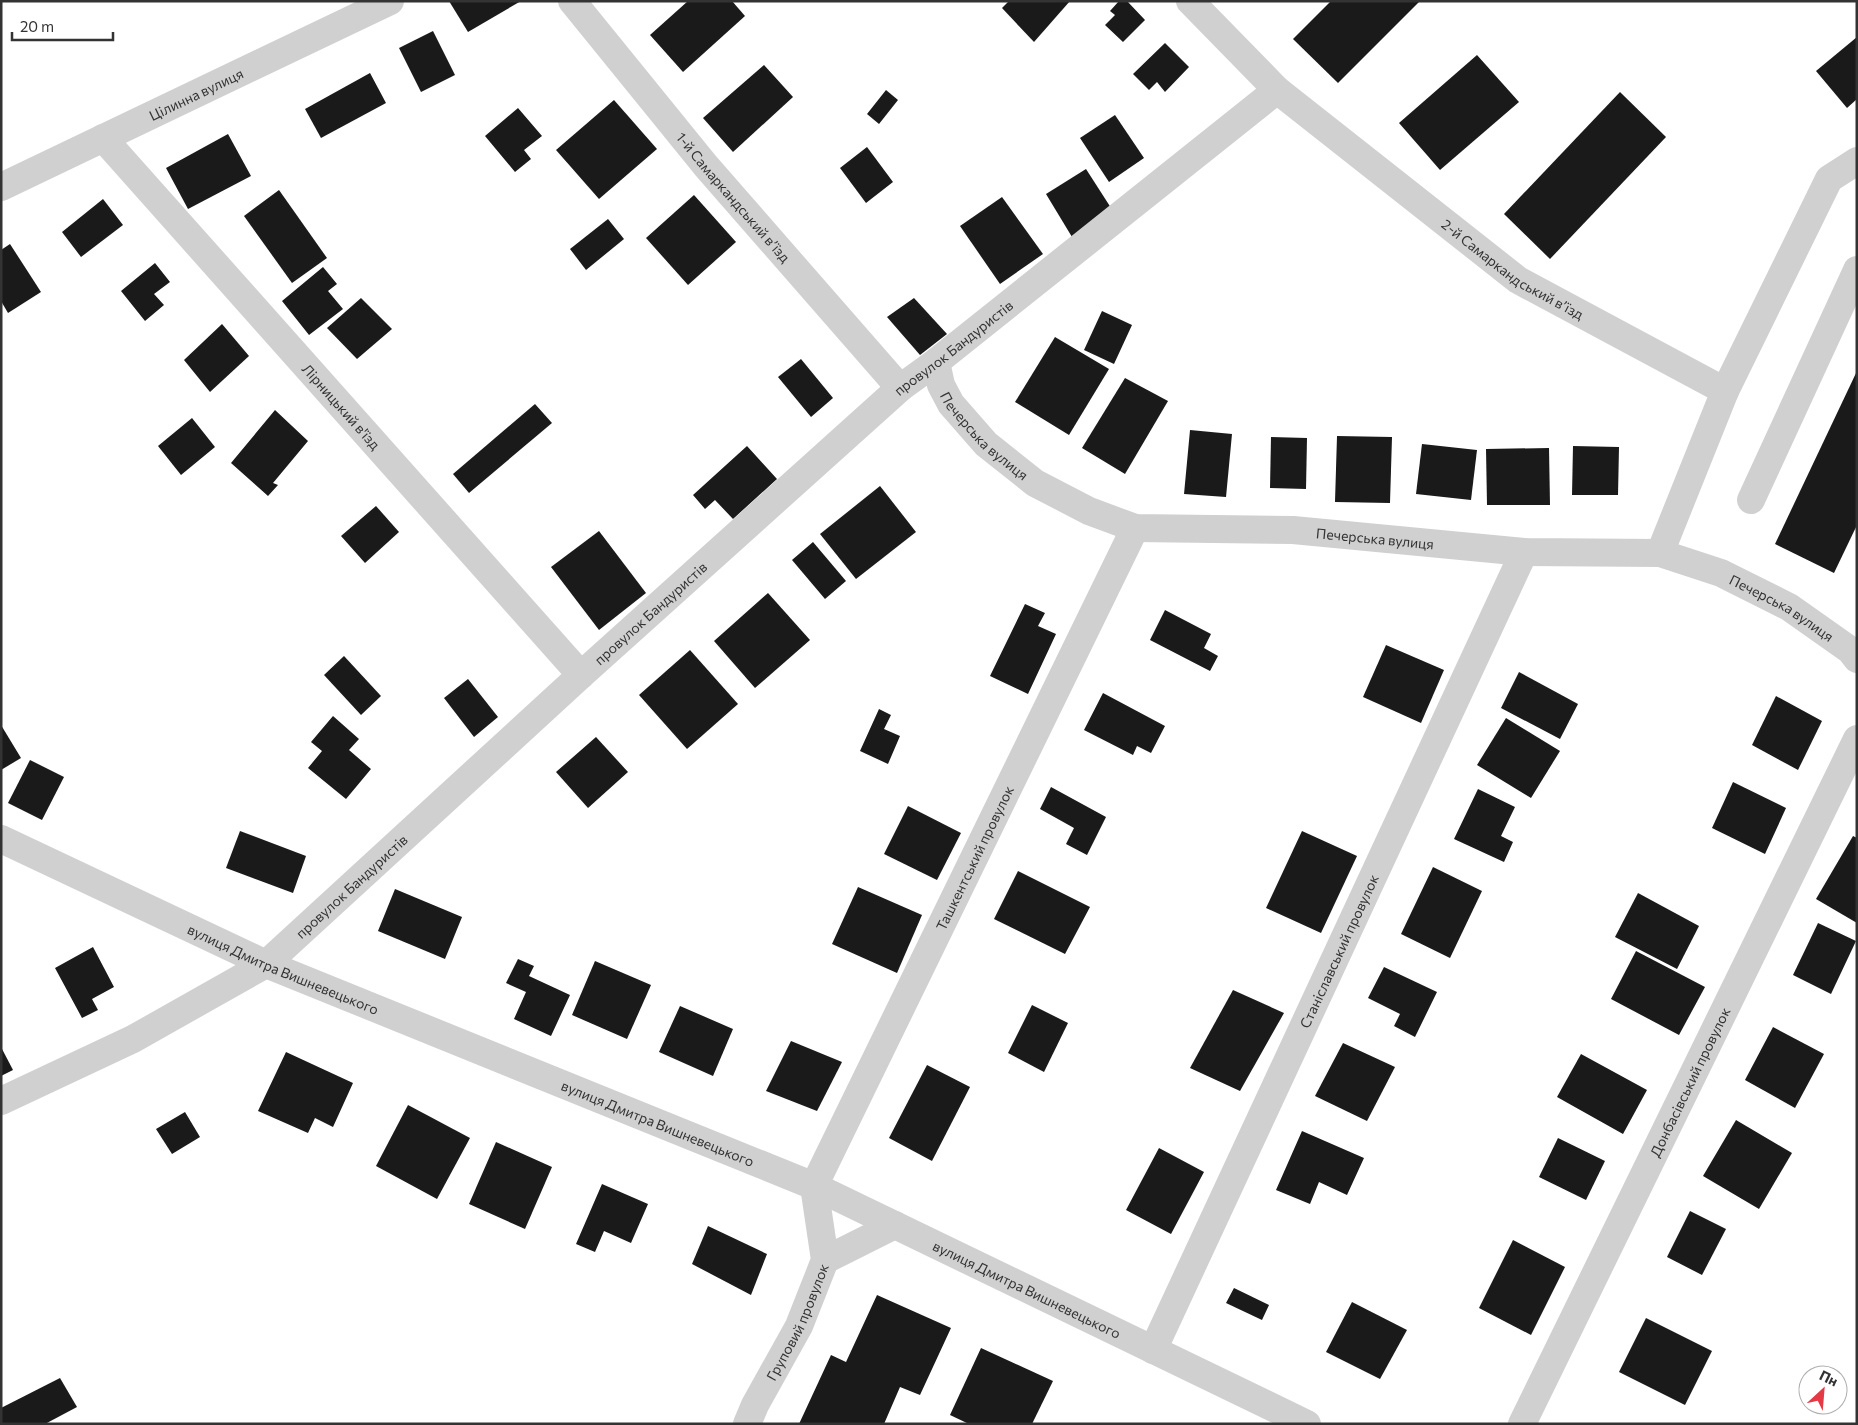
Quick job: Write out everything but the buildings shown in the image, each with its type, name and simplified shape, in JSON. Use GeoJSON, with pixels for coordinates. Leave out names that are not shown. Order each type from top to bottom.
{"type":"FeatureCollection","features":[{"type":"Feature","properties":{"kind":"street","name":"Цілинна вулиця"},"geometry":{"type":"LineString","coordinates":[[1,187],[390,1]]}},
{"type":"Feature","properties":{"kind":"street","name":"1-й Самаркандський в’їзд"},"geometry":{"type":"LineString","coordinates":[[572,1],[706,166],[900,388]]}},
{"type":"Feature","properties":{"kind":"street","name":"2-й Самаркандський в’їзд"},"geometry":{"type":"LineString","coordinates":[[1190,1],[1278,90],[1518,280],[1726,391]]}},
{"type":"Feature","properties":{"kind":"street","name":"провулок Бандуристів"},"geometry":{"type":"LineString","coordinates":[[1,1101],[133,1039],[266,964],[581,675],[900,388],[936,362],[1278,90]]}},
{"type":"Feature","properties":{"kind":"street","name":"Лірницький в'їзд"},"geometry":{"type":"LineString","coordinates":[[103,138],[581,675]]}},
{"type":"Feature","properties":{"kind":"street"},"geometry":{"type":"LineString","coordinates":[[1660,553],[1726,391],[1829,179],[1857,161]]}},
{"type":"Feature","properties":{"kind":"street"},"geometry":{"type":"LineString","coordinates":[[1752,500],[1857,270]]}},
{"type":"Feature","properties":{"kind":"street","name":"Печерська вулиця"},"geometry":{"type":"LineString","coordinates":[[936,362],[941,385],[951,404],[986,444],[1035,483],[1089,511],[1135,528],[1293,530],[1524,552],[1660,553],[1721,573],[1789,607],[1850,650],[1857,659]]}},
{"type":"Feature","properties":{"kind":"street","name":"Ташкентський провулок"},"geometry":{"type":"LineString","coordinates":[[814,1186],[1135,528]]}},
{"type":"Feature","properties":{"kind":"street","name":"Станіславський провулок"},"geometry":{"type":"LineString","coordinates":[[1153,1350],[1524,552]]}},
{"type":"Feature","properties":{"kind":"street","name":"Донбасівський провулок"},"geometry":{"type":"LineString","coordinates":[[1522,1424],[1857,739]]}},
{"type":"Feature","properties":{"kind":"street","name":"вулиця Дмитра Вишневецького"},"geometry":{"type":"LineString","coordinates":[[1,839],[266,964],[814,1186],[1307,1424]]}},
{"type":"Feature","properties":{"kind":"street","name":"Груповий провулок"},"geometry":{"type":"LineString","coordinates":[[747,1424],[755,1405],[799,1326],[825,1260],[814,1186]]}},
{"type":"Feature","properties":{"kind":"street"},"geometry":{"type":"LineString","coordinates":[[825,1260],[895,1225]]}}]}
